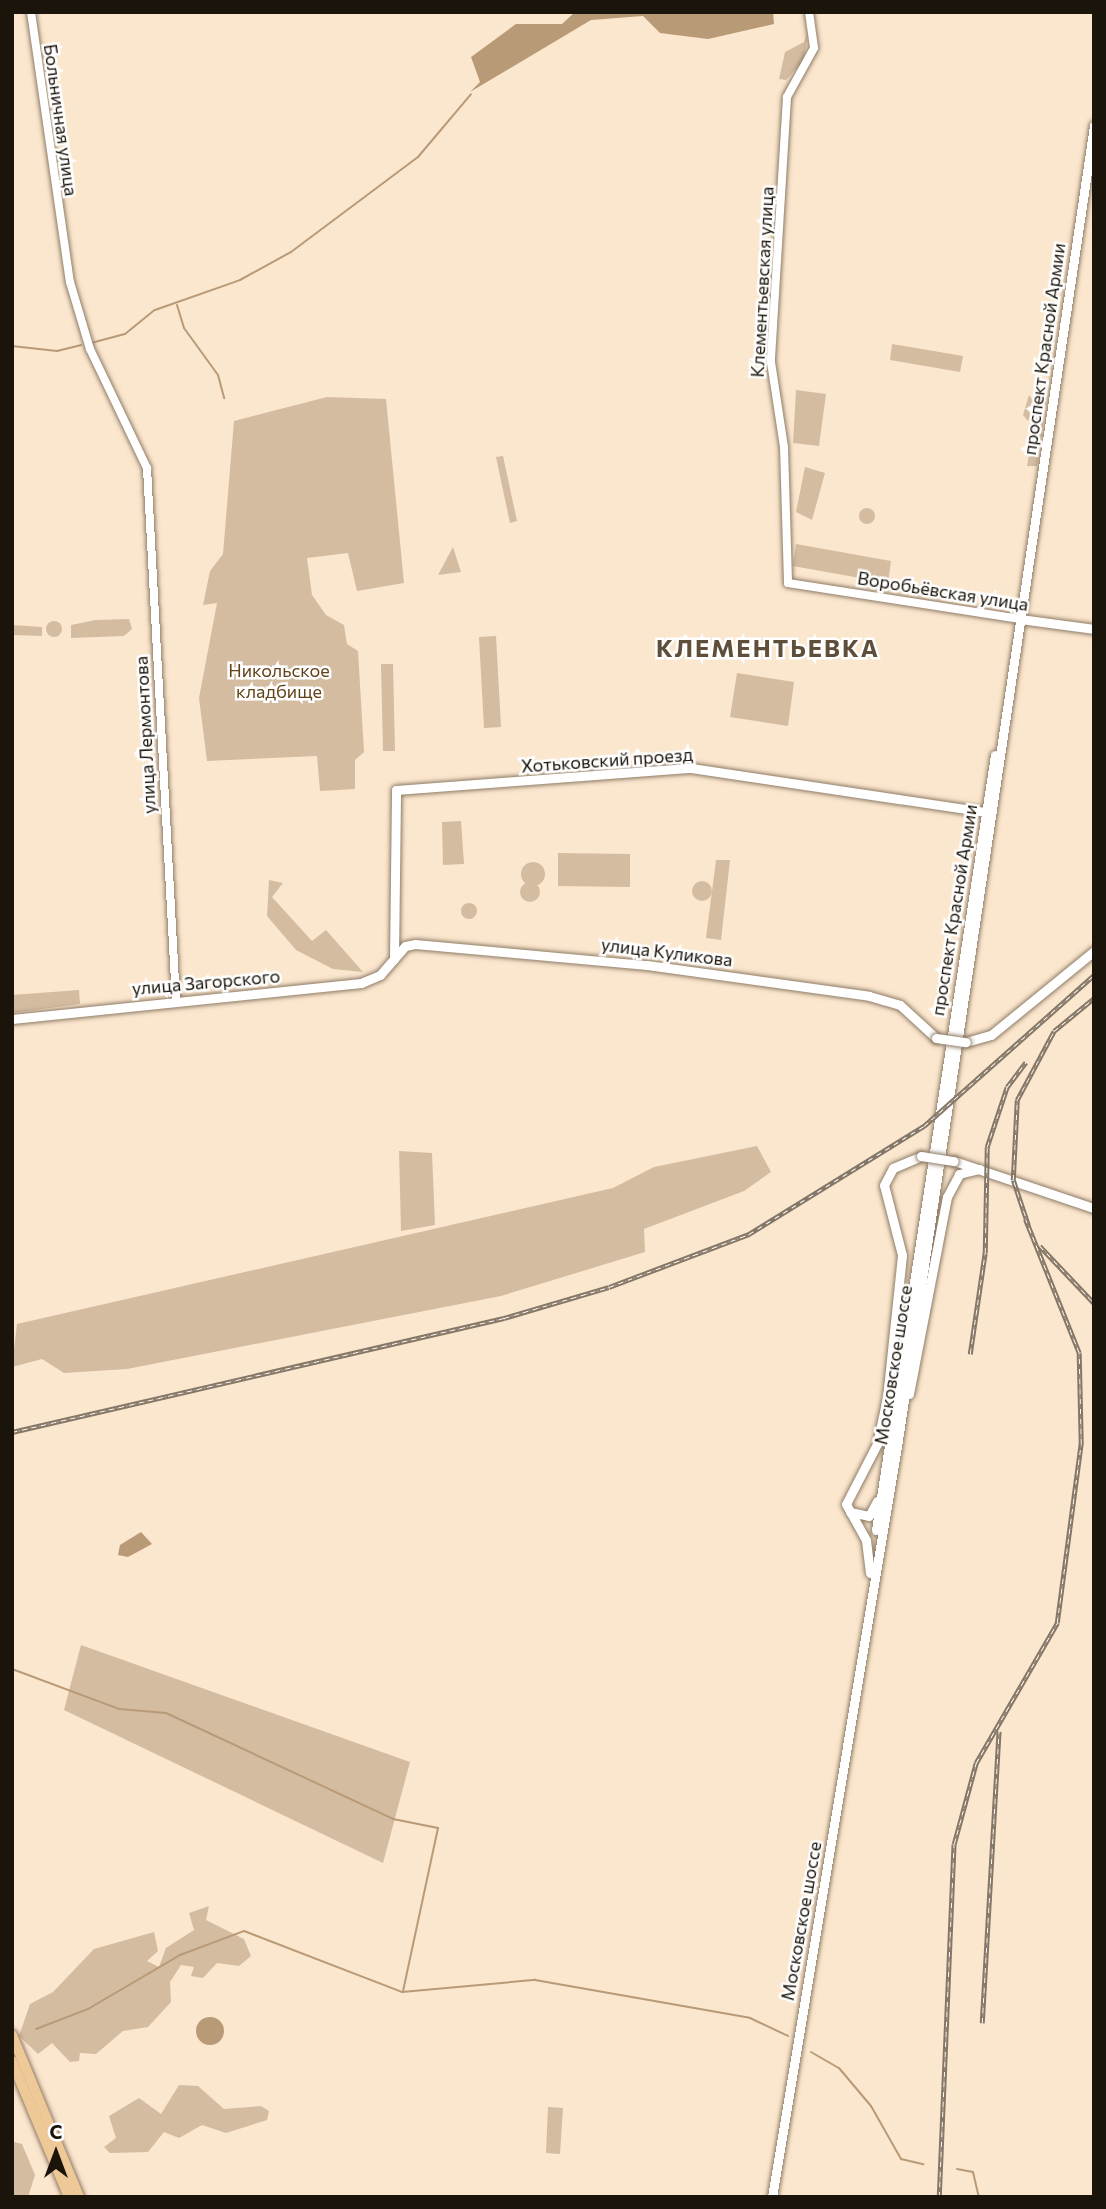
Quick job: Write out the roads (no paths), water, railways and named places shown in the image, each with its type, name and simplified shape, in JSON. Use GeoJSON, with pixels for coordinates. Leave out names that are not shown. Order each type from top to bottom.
{"type":"FeatureCollection","features":[{"type":"Feature","properties":{"kind":"main road","name":"проспект Красной Армии"},"geometry":{"type":"LineString","coordinates":[[928,1207],[1094,126]]}},
{"type":"Feature","properties":{"kind":"main road","name":"проспект Красной Армии"},"geometry":{"type":"LineString","coordinates":[[928,1207],[985,812],[1020,619]]}},
{"type":"Feature","properties":{"kind":"main road","name":"Воробьёвская улица"},"geometry":{"type":"LineString","coordinates":[[1020,619],[1094,629]]}},
{"type":"Feature","properties":{"kind":"main road","name":"Хотьковский проезд"},"geometry":{"type":"LineString","coordinates":[[394,960],[396,790],[691,768],[985,812]]}},
{"type":"Feature","properties":{"kind":"main road","name":"улица Куликова"},"geometry":{"type":"LineString","coordinates":[[394,960],[405,946],[415,944],[742,977],[886,1000],[933,1035],[965,1042],[991,1035],[1094,951]]}},
{"type":"Feature","properties":{"kind":"main road","name":"улица Загорского"},"geometry":{"type":"LineString","coordinates":[[12,1019],[176,1000],[361,984],[394,960]]}},
{"type":"Feature","properties":{"kind":"main road","name":"Московское шоссе"},"geometry":{"type":"LineString","coordinates":[[883,1485],[869,1516],[856,1517],[846,1508],[881,1427],[901,1273],[901,1241],[884,1185],[892,1168],[921,1156],[954,1161],[979,1169]]}},
{"type":"Feature","properties":{"kind":"main road"},"geometry":{"type":"LineString","coordinates":[[898,1440],[947,1197],[959,1174],[979,1169],[1094,1208]]}},
{"type":"Feature","properties":{"kind":"main road","name":"Московское шоссе"},"geometry":{"type":"LineString","coordinates":[[862,1651],[870,1573],[898,1440],[928,1207]]}},
{"type":"Feature","properties":{"kind":"main road","name":"Московское шоссе"},"geometry":{"type":"LineString","coordinates":[[772,2197],[862,1651],[881,1519],[883,1485],[928,1207]]}},
{"type":"Feature","properties":{"kind":"main road"},"geometry":{"type":"LineString","coordinates":[[846,1508],[860,1522],[881,1519]]}},
{"type":"Feature","properties":{"kind":"main road"},"geometry":{"type":"LineString","coordinates":[[846,1508],[866,1540],[870,1573]]}},
{"type":"Feature","properties":{"kind":"main road"},"geometry":{"type":"LineString","coordinates":[[12,2035],[79,2197]]}},
{"type":"Feature","properties":{"kind":"main road"},"geometry":{"type":"LineString","coordinates":[[12,2061],[69,2197]]}},
{"type":"Feature","properties":{"kind":"street","name":"Больничная улица"},"geometry":{"type":"LineString","coordinates":[[31,12],[60,231],[90,349],[147,468]]}},
{"type":"Feature","properties":{"kind":"street","name":"Клементьевская улица"},"geometry":{"type":"LineString","coordinates":[[788,583],[785,457],[771,362],[787,97],[814,48],[809,12]]}},
{"type":"Feature","properties":{"kind":"street","name":"улица Лермонтова"},"geometry":{"type":"LineString","coordinates":[[147,468],[176,1000]]}},
{"type":"Feature","properties":{"kind":"street","name":"Воробьёвская улица"},"geometry":{"type":"LineString","coordinates":[[788,583],[1020,619]]}},
{"type":"Feature","properties":{"kind":"waterway"},"geometry":{"type":"LineString","coordinates":[[91,343],[125,334],[155,310],[240,280],[291,252],[418,157],[471,94]]}},
{"type":"Feature","properties":{"kind":"waterway"},"geometry":{"type":"LineString","coordinates":[[177,305],[184,328],[218,375],[224,398]]}},
{"type":"Feature","properties":{"kind":"waterway"},"geometry":{"type":"LineString","coordinates":[[12,346],[57,351],[81,345]]}},
{"type":"Feature","properties":{"kind":"waterway"},"geometry":{"type":"LineString","coordinates":[[12,1669],[119,1709],[166,1713],[393,1819],[438,1828],[403,1991]]}},
{"type":"Feature","properties":{"kind":"waterway"},"geometry":{"type":"LineString","coordinates":[[36,2029],[88,2009],[180,1955],[244,1931],[402,1992],[535,1980],[750,2018],[788,2036]]}},
{"type":"Feature","properties":{"kind":"waterway"},"geometry":{"type":"LineString","coordinates":[[811,2052],[839,2068],[871,2106],[901,2159],[923,2164]]}},
{"type":"Feature","properties":{"kind":"waterway"},"geometry":{"type":"LineString","coordinates":[[957,2169],[973,2172],[979,2197]]}},
{"type":"Feature","properties":{"kind":"railway"},"geometry":{"type":"LineString","coordinates":[[12,1432],[504,1318],[609,1287],[749,1234],[924,1126],[1094,975]]}},
{"type":"Feature","properties":{"kind":"railway"},"geometry":{"type":"LineString","coordinates":[[1028,1225],[1013,1180],[1017,1100],[1054,1031],[1094,998]]}},
{"type":"Feature","properties":{"kind":"railway"},"geometry":{"type":"LineString","coordinates":[[970,1354],[985,1253],[987,1147],[1007,1087],[1026,1062]]}},
{"type":"Feature","properties":{"kind":"railway"},"geometry":{"type":"LineString","coordinates":[[939,2197],[954,1844],[976,1763],[1057,1623],[1081,1444],[1079,1353],[1025,1219]]}},
{"type":"Feature","properties":{"kind":"railway"},"geometry":{"type":"LineString","coordinates":[[1040,1246],[1094,1303]]}},
{"type":"Feature","properties":{"kind":"railway"},"geometry":{"type":"LineString","coordinates":[[982,2023],[999,1731]]}},
{"type":"Feature","properties":{"kind":"district","name":"КЛЕМЕНТЬЕВКА"},"geometry":{"type":"Point","coordinates":[768,648]}},
{"type":"Feature","properties":{"kind":"park label","name":"Никольское кладбище"},"geometry":{"type":"Point","coordinates":[279,681]}}]}
